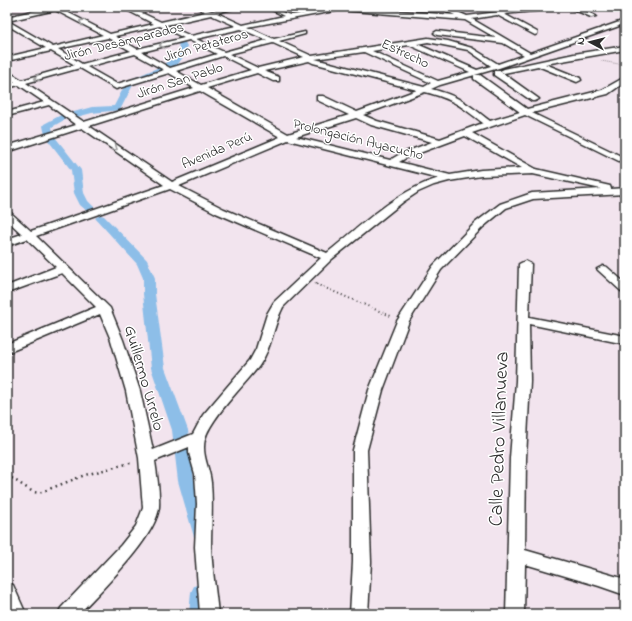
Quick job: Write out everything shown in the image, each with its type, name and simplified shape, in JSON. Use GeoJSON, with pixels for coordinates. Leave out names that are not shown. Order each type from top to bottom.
{"type":"FeatureCollection","features":[{"type":"Feature","properties":{"kind":"street"},"geometry":{"type":"LineString","coordinates":[[7,19],[63,7]]}},
{"type":"Feature","properties":{"kind":"street"},"geometry":{"type":"LineString","coordinates":[[124,7],[276,79]]}},
{"type":"Feature","properties":{"kind":"street"},"geometry":{"type":"LineString","coordinates":[[199,7],[311,58],[312,61],[426,89],[452,97],[489,124]]}},
{"type":"Feature","properties":{"kind":"street"},"geometry":{"type":"LineString","coordinates":[[7,59],[236,7]]}},
{"type":"Feature","properties":{"kind":"street"},"geometry":{"type":"LineString","coordinates":[[441,7],[466,18],[530,56]]}},
{"type":"Feature","properties":{"kind":"street"},"geometry":{"type":"LineString","coordinates":[[298,8],[342,8],[466,18],[553,7]]}},
{"type":"Feature","properties":{"kind":"street"},"geometry":{"type":"LineString","coordinates":[[571,7],[593,16]]}},
{"type":"Feature","properties":{"kind":"street","name":"Prolongación Ayacucho"},"geometry":{"type":"LineString","coordinates":[[55,8],[109,36],[287,137],[393,162],[447,177]]}},
{"type":"Feature","properties":{"kind":"street","name":"Jirón Desamparados"},"geometry":{"type":"LineString","coordinates":[[7,86],[241,26],[288,16],[342,8]]}},
{"type":"Feature","properties":{"kind":"street"},"geometry":{"type":"LineString","coordinates":[[272,9],[288,16]]}},
{"type":"Feature","properties":{"kind":"street"},"geometry":{"type":"LineString","coordinates":[[272,9],[290,9]]}},
{"type":"Feature","properties":{"kind":"street"},"geometry":{"type":"LineString","coordinates":[[498,13],[535,33]]}},
{"type":"Feature","properties":{"kind":"street"},"geometry":{"type":"LineString","coordinates":[[7,22],[82,66]]}},
{"type":"Feature","properties":{"kind":"street"},"geometry":{"type":"LineString","coordinates":[[497,70],[530,56],[625,22]]}},
{"type":"Feature","properties":{"kind":"street"},"geometry":{"type":"LineString","coordinates":[[463,26],[484,28]]}},
{"type":"Feature","properties":{"kind":"street","name":"Jirón Petateros"},"geometry":{"type":"LineString","coordinates":[[82,66],[116,87],[223,54],[303,33]]}},
{"type":"Feature","properties":{"kind":"street"},"geometry":{"type":"LineString","coordinates":[[437,33],[505,41]]}},
{"type":"Feature","properties":{"kind":"street","name":"Jirón San Pablo"},"geometry":{"type":"LineString","coordinates":[[7,149],[258,70],[311,58],[428,40],[456,45],[470,50],[535,99]]}},
{"type":"Feature","properties":{"kind":"street"},"geometry":{"type":"LineString","coordinates":[[408,42],[476,75],[527,113],[625,162]]}},
{"type":"Feature","properties":{"kind":"street"},"geometry":{"type":"LineString","coordinates":[[497,70],[539,64],[574,56],[625,48]]}},
{"type":"Feature","properties":{"kind":"street","name":"Estrecho"},"geometry":{"type":"LineString","coordinates":[[363,49],[436,83]]}},
{"type":"Feature","properties":{"kind":"street"},"geometry":{"type":"LineString","coordinates":[[539,64],[577,80]]}},
{"type":"Feature","properties":{"kind":"street","name":"Avenida Perú"},"geometry":{"type":"LineString","coordinates":[[7,243],[171,186],[287,137],[356,115],[426,89],[436,83],[497,70]]}},
{"type":"Feature","properties":{"kind":"street"},"geometry":{"type":"LineString","coordinates":[[7,73],[48,103],[83,125],[171,186],[220,211],[328,257]]}},
{"type":"Feature","properties":{"kind":"street"},"geometry":{"type":"LineString","coordinates":[[393,162],[403,156],[489,124],[545,106],[605,92],[625,79]]}},
{"type":"Feature","properties":{"kind":"street"},"geometry":{"type":"LineString","coordinates":[[320,98],[374,123],[440,142]]}},
{"type":"Feature","properties":{"kind":"street"},"geometry":{"type":"LineString","coordinates":[[7,114],[48,103]]}},
{"type":"Feature","properties":{"kind":"street"},"geometry":{"type":"LineString","coordinates":[[466,133],[533,171]]}},
{"type":"Feature","properties":{"kind":"street"},"geometry":{"type":"LineString","coordinates":[[7,139],[17,146]]}},
{"type":"Feature","properties":{"kind":"street"},"geometry":{"type":"LineString","coordinates":[[152,457],[195,439],[208,419],[255,362],[262,349],[273,314],[278,306],[328,257],[412,190],[447,177],[473,173],[533,171],[623,191]]}},
{"type":"Feature","properties":{"kind":"street"},"geometry":{"type":"LineString","coordinates":[[359,614],[362,562],[360,450],[376,390],[403,321],[437,268],[469,234],[503,206],[532,196],[623,191]]}},
{"type":"Feature","properties":{"kind":"street"},"geometry":{"type":"LineString","coordinates":[[7,215],[104,308],[7,349]]}},
{"type":"Feature","properties":{"kind":"street","name":"Calle Pedro Villanueva"},"geometry":{"type":"LineString","coordinates":[[515,614],[518,458],[523,381],[525,264]]}},
{"type":"Feature","properties":{"kind":"street"},"geometry":{"type":"LineString","coordinates":[[7,290],[64,268]]}},
{"type":"Feature","properties":{"kind":"street"},"geometry":{"type":"LineString","coordinates":[[603,269],[625,289]]}},
{"type":"Feature","properties":{"kind":"street","name":"Guillermo Urrelo"},"geometry":{"type":"LineString","coordinates":[[67,614],[127,550],[143,529],[151,508],[150,484],[152,457],[117,340],[104,308]]}},
{"type":"Feature","properties":{"kind":"street"},"geometry":{"type":"LineString","coordinates":[[523,319],[625,340]]}},
{"type":"Feature","properties":{"kind":"street"},"geometry":{"type":"LineString","coordinates":[[195,439],[196,452],[203,474],[205,504],[203,548],[208,614]]}},
{"type":"Feature","properties":{"kind":"street"},"geometry":{"type":"LineString","coordinates":[[517,555],[599,578],[625,587]]}},
{"type":"Feature","properties":{"kind":"street"},"geometry":{"type":"LineString","coordinates":[[7,591],[17,614]]}},
{"type":"Feature","properties":{"kind":"path"},"geometry":{"type":"LineString","coordinates":[[304,279],[403,321]]}},
{"type":"Feature","properties":{"kind":"path"},"geometry":{"type":"LineString","coordinates":[[7,475],[33,492],[39,493],[85,475],[152,457]]}},
{"type":"Feature","properties":{"kind":"waterway"},"geometry":{"type":"LineString","coordinates":[[165,67],[180,57],[183,50],[181,43]]}},
{"type":"Feature","properties":{"kind":"waterway"},"geometry":{"type":"LineString","coordinates":[[134,81],[160,70]]}},
{"type":"Feature","properties":{"kind":"waterway"},"geometry":{"type":"LineString","coordinates":[[73,115],[92,110],[117,108],[129,85]]}},
{"type":"Feature","properties":{"kind":"waterway"},"geometry":{"type":"LineString","coordinates":[[48,133],[47,126],[61,118]]}},
{"type":"Feature","properties":{"kind":"waterway"},"geometry":{"type":"LineString","coordinates":[[52,139],[76,170],[79,193],[84,203],[92,210]]}},
{"type":"Feature","properties":{"kind":"waterway"},"geometry":{"type":"LineString","coordinates":[[100,218],[143,263],[149,278],[149,294],[158,368],[180,430],[186,481],[199,523],[200,532]]}},
{"type":"Feature","properties":{"kind":"waterway"},"geometry":{"type":"LineString","coordinates":[[199,614],[201,592]]}}]}
